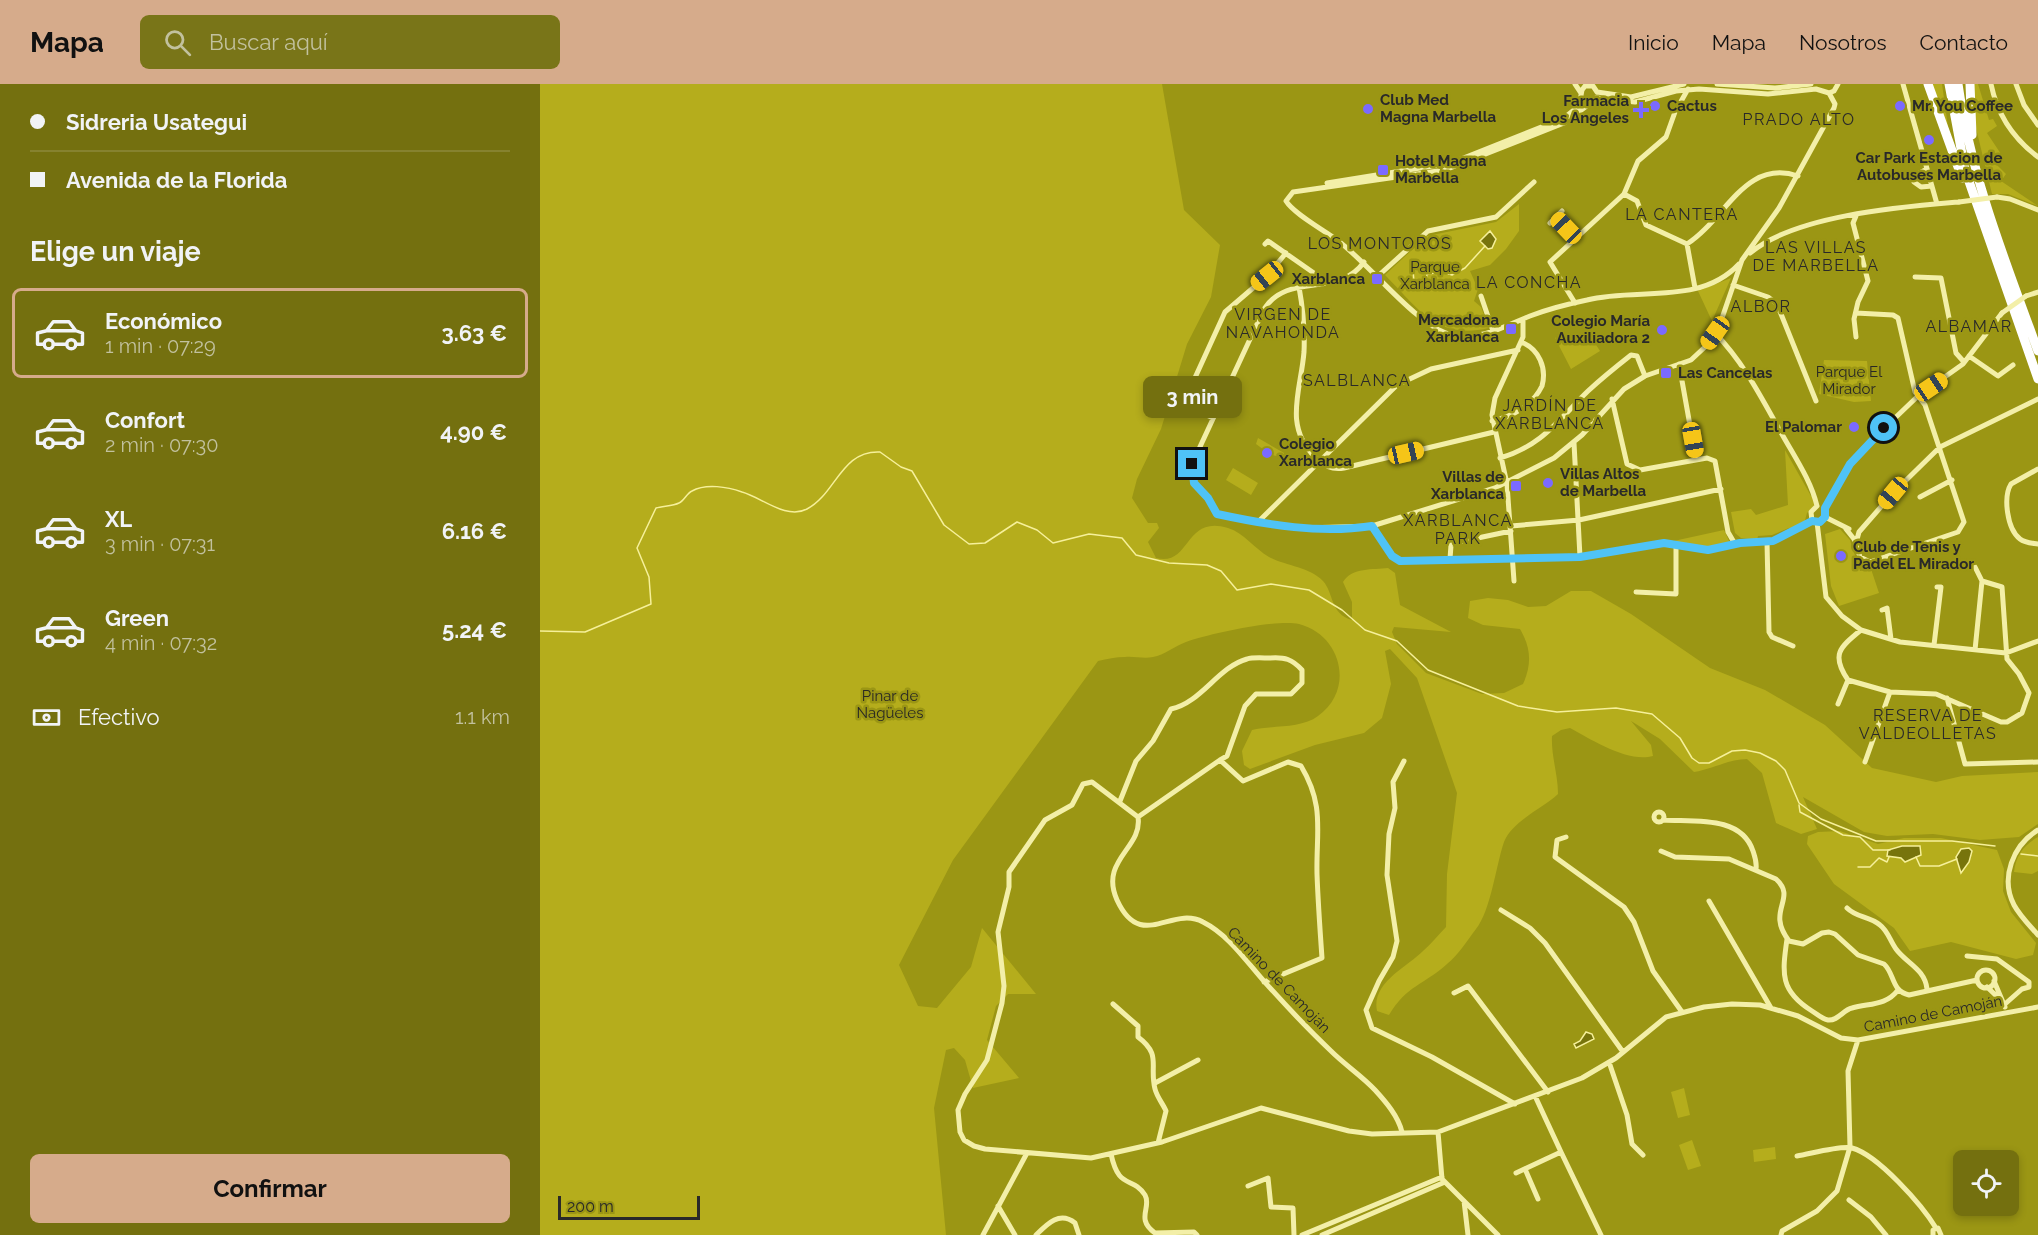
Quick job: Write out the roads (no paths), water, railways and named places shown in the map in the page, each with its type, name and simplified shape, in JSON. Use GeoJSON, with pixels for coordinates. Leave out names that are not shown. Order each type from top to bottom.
{"type":"FeatureCollection","features":[{"type":"Feature","properties":{"kind":"highway"},"geometry":{"type":"LineString","coordinates":[[1928,84],[1972,208],[1981,219]]}},
{"type":"Feature","properties":{"kind":"highway"},"geometry":{"type":"LineString","coordinates":[[1949,84],[1961,153],[1981,219],[2038,379]]}},
{"type":"Feature","properties":{"kind":"highway"},"geometry":{"type":"LineString","coordinates":[[1958,84],[1972,156],[1988,211],[2038,351]]}},
{"type":"Feature","properties":{"kind":"highway"},"geometry":{"type":"LineString","coordinates":[[1970,84],[1972,156]]}},
{"type":"Feature","properties":{"kind":"street"},"geometry":{"type":"LineString","coordinates":[[1364,262],[1351,277],[1283,291],[1269,302],[1192,464],[1191,477],[1217,514],[1271,525],[1322,529],[1372,526],[1507,484],[1543,465],[1574,443],[1612,399],[1646,376],[1679,364],[1698,354],[1715,333],[1742,260],[1798,176],[1835,104],[1829,93],[1819,87],[1768,94],[1686,87],[1631,97],[1594,91],[1576,84]]}},
{"type":"Feature","properties":{"kind":"street"},"geometry":{"type":"LineString","coordinates":[[1576,84],[1582,96]]}},
{"type":"Feature","properties":{"kind":"street"},"geometry":{"type":"LineString","coordinates":[[1717,84],[1775,88],[1811,84]]}},
{"type":"Feature","properties":{"kind":"street"},"geometry":{"type":"LineString","coordinates":[[1829,93],[1834,91],[1838,84]]}},
{"type":"Feature","properties":{"kind":"street"},"geometry":{"type":"LineString","coordinates":[[1903,84],[1937,204]]}},
{"type":"Feature","properties":{"kind":"street"},"geometry":{"type":"LineString","coordinates":[[1991,84],[2006,123],[2023,145],[2038,157]]}},
{"type":"Feature","properties":{"kind":"street"},"geometry":{"type":"LineString","coordinates":[[2016,84],[2024,105],[2038,125]]}},
{"type":"Feature","properties":{"kind":"street"},"geometry":{"type":"LineString","coordinates":[[1575,303],[1550,264],[1624,194],[1638,161],[1666,137],[1686,87]]}},
{"type":"Feature","properties":{"kind":"street"},"geometry":{"type":"LineString","coordinates":[[1441,168],[1558,121],[1576,109],[1582,96],[1594,91]]}},
{"type":"Feature","properties":{"kind":"street"},"geometry":{"type":"LineString","coordinates":[[1582,96],[1594,91]]}},
{"type":"Feature","properties":{"kind":"street"},"geometry":{"type":"LineString","coordinates":[[1594,91],[1564,123],[1441,168],[1293,192],[1287,198],[1289,206],[1364,262],[1418,316],[1439,331],[1464,337],[1493,331],[1589,299],[1695,288],[1731,272],[1756,248],[1792,230],[1856,216],[1997,197],[2010,199],[2038,210]]}},
{"type":"Feature","properties":{"kind":"street"},"geometry":{"type":"LineString","coordinates":[[1927,169],[1916,175],[1914,182],[1921,187],[1932,186]]}},
{"type":"Feature","properties":{"kind":"street"},"geometry":{"type":"LineString","coordinates":[[1687,244],[1759,176],[1776,171],[1798,176]]}},
{"type":"Feature","properties":{"kind":"street"},"geometry":{"type":"LineString","coordinates":[[1378,276],[1428,231],[1496,217],[1534,182]]}},
{"type":"Feature","properties":{"kind":"street"},"geometry":{"type":"LineString","coordinates":[[1624,194],[1637,201],[1646,225],[1687,244]]}},
{"type":"Feature","properties":{"kind":"street"},"geometry":{"type":"LineString","coordinates":[[1550,223],[1562,211]]}},
{"type":"Feature","properties":{"kind":"street"},"geometry":{"type":"LineString","coordinates":[[1856,216],[1853,221],[1855,233],[1868,281],[1857,302],[1856,337]]}},
{"type":"Feature","properties":{"kind":"street"},"geometry":{"type":"LineString","coordinates":[[1556,218],[1575,238]]}},
{"type":"Feature","properties":{"kind":"street"},"geometry":{"type":"LineString","coordinates":[[1265,244],[1268,241],[1286,253],[1321,278],[1324,284]]}},
{"type":"Feature","properties":{"kind":"street"},"geometry":{"type":"LineString","coordinates":[[1687,244],[1695,288]]}},
{"type":"Feature","properties":{"kind":"street"},"geometry":{"type":"LineString","coordinates":[[1213,418],[1183,404],[1225,312],[1267,276],[1286,253]]}},
{"type":"Feature","properties":{"kind":"street"},"geometry":{"type":"LineString","coordinates":[[1915,278],[1941,278],[1956,353],[1964,362]]}},
{"type":"Feature","properties":{"kind":"street"},"geometry":{"type":"LineString","coordinates":[[1733,285],[1767,297],[1777,304],[1816,401]]}},
{"type":"Feature","properties":{"kind":"street"},"geometry":{"type":"LineString","coordinates":[[1299,287],[1304,320],[1304,354],[1295,417],[1297,431],[1328,468],[1344,468],[1494,432]]}},
{"type":"Feature","properties":{"kind":"street"},"geometry":{"type":"LineString","coordinates":[[1825,517],[1825,508],[1850,464],[1918,396],[1964,362],[2001,313],[2026,296],[2038,292]]}},
{"type":"Feature","properties":{"kind":"street"},"geometry":{"type":"LineString","coordinates":[[1481,296],[1493,331]]}},
{"type":"Feature","properties":{"kind":"street"},"geometry":{"type":"LineString","coordinates":[[1846,529],[1856,543],[1860,556],[1870,562],[1958,532],[1963,526],[1964,518],[1925,405],[1918,396],[1898,318],[1893,315],[1856,313]]}},
{"type":"Feature","properties":{"kind":"street"},"geometry":{"type":"LineString","coordinates":[[1514,581],[1507,484],[1492,421],[1495,398],[1525,330],[1523,320]]}},
{"type":"Feature","properties":{"kind":"street"},"geometry":{"type":"LineString","coordinates":[[1715,333],[1737,357],[1756,384],[1812,487],[1817,506]]}},
{"type":"Feature","properties":{"kind":"street"},"geometry":{"type":"LineString","coordinates":[[1492,421],[1506,418],[1527,405],[1542,386],[1540,360],[1532,347],[1521,342]]}},
{"type":"Feature","properties":{"kind":"street"},"geometry":{"type":"LineString","coordinates":[[1258,522],[1385,395],[1404,380],[1431,369],[1518,350]]}},
{"type":"Feature","properties":{"kind":"street"},"geometry":{"type":"LineString","coordinates":[[1500,458],[1549,433],[1588,391],[1631,355],[1637,356],[1646,376]]}},
{"type":"Feature","properties":{"kind":"street"},"geometry":{"type":"LineString","coordinates":[[1969,356],[1998,376],[2013,365]]}},
{"type":"Feature","properties":{"kind":"street"},"geometry":{"type":"LineString","coordinates":[[1679,364],[1696,459]]}},
{"type":"Feature","properties":{"kind":"street"},"geometry":{"type":"LineString","coordinates":[[1612,399],[1627,464],[1632,468],[1640,470],[1707,458],[1715,461],[1728,532],[1735,544]]}},
{"type":"Feature","properties":{"kind":"street"},"geometry":{"type":"LineString","coordinates":[[1856,543],[1859,532],[1893,493],[1940,447],[2037,400]]}},
{"type":"Feature","properties":{"kind":"street"},"geometry":{"type":"LineString","coordinates":[[1574,443],[1580,520],[1580,557]]}},
{"type":"Feature","properties":{"kind":"street"},"geometry":{"type":"LineString","coordinates":[[2038,469],[2011,484],[2008,496],[2009,516],[2019,538],[2038,543]]}},
{"type":"Feature","properties":{"kind":"street"},"geometry":{"type":"LineString","coordinates":[[1920,497],[1952,480]]}},
{"type":"Feature","properties":{"kind":"street"},"geometry":{"type":"LineString","coordinates":[[1450,560],[1451,545],[1454,543],[1511,529],[1580,520],[1721,489]]}},
{"type":"Feature","properties":{"kind":"street"},"geometry":{"type":"LineString","coordinates":[[1817,506],[1825,508]]}},
{"type":"Feature","properties":{"kind":"street"},"geometry":{"type":"LineString","coordinates":[[1817,506],[1811,512],[1815,521],[1826,597],[1842,616],[1861,630],[1891,639],[2006,653],[2038,641]]}},
{"type":"Feature","properties":{"kind":"street"},"geometry":{"type":"LineString","coordinates":[[1265,517],[1271,525]]}},
{"type":"Feature","properties":{"kind":"street"},"geometry":{"type":"LineString","coordinates":[[1825,517],[1846,529],[1859,532]]}},
{"type":"Feature","properties":{"kind":"street"},"geometry":{"type":"LineString","coordinates":[[1372,526],[1396,559],[1450,560],[1580,557],[1664,543],[1708,550],[1735,544],[1767,542],[1825,517]]}},
{"type":"Feature","properties":{"kind":"street"},"geometry":{"type":"LineString","coordinates":[[1767,542],[1769,632],[1772,637],[1793,646]]}},
{"type":"Feature","properties":{"kind":"street"},"geometry":{"type":"LineString","coordinates":[[1636,592],[1676,594],[1676,544]]}},
{"type":"Feature","properties":{"kind":"street"},"geometry":{"type":"LineString","coordinates":[[1975,567],[1982,581],[1975,650]]}},
{"type":"Feature","properties":{"kind":"street"},"geometry":{"type":"LineString","coordinates":[[1861,630],[1846,642],[1838,658],[1839,668],[1848,680],[1890,693],[1936,694],[2001,722],[2007,722],[2022,713],[2029,693],[2006,653],[2002,587],[1982,581]]}},
{"type":"Feature","properties":{"kind":"street"},"geometry":{"type":"LineString","coordinates":[[1934,645],[1941,587],[1937,587]]}},
{"type":"Feature","properties":{"kind":"street"},"geometry":{"type":"LineString","coordinates":[[1882,610],[1887,608],[1891,639]]}},
{"type":"Feature","properties":{"kind":"street"},"geometry":{"type":"LineString","coordinates":[[1120,801],[1136,761],[1153,741],[1171,709],[1187,706],[1209,683],[1246,659],[1285,657],[1302,670],[1302,684],[1291,694],[1256,694],[1245,706],[1227,756],[1138,817]]}},
{"type":"Feature","properties":{"kind":"street"},"geometry":{"type":"LineString","coordinates":[[1838,704],[1848,680]]}},
{"type":"Feature","properties":{"kind":"street"},"geometry":{"type":"LineString","coordinates":[[1865,762],[1890,693]]}},
{"type":"Feature","properties":{"kind":"street"},"geometry":{"type":"LineString","coordinates":[[1947,698],[1965,764],[2038,762]]}},
{"type":"Feature","properties":{"kind":"street"},"geometry":{"type":"LineString","coordinates":[[1220,760],[1243,781],[1288,762],[1301,766],[1313,786],[1320,833],[1317,871],[1322,958],[1264,982]]}},
{"type":"Feature","properties":{"kind":"street"},"geometry":{"type":"LineString","coordinates":[[1404,761],[1393,782],[1395,808],[1389,834],[1387,875],[1397,941],[1394,957],[1379,981],[1366,1010],[1372,1028],[1432,1057],[1515,1104]]}},
{"type":"Feature","properties":{"kind":"street","name":"Camino de Camoján"},"geometry":{"type":"LineString","coordinates":[[1402,1131],[1399,1121],[1375,1089],[1332,1052],[1264,982],[1233,946],[1202,921],[1187,918],[1148,926],[1137,924],[1122,910],[1113,889],[1114,868],[1137,832],[1138,817],[1120,801],[1092,782],[1083,784],[1072,805],[1045,820],[1009,872],[1009,887],[998,932],[1004,986],[1002,1003],[987,1060],[965,1094],[958,1110],[960,1132],[969,1144],[985,1149],[1091,1158],[1158,1143],[1261,1108],[1349,1131],[1372,1134],[1402,1131],[1438,1132],[1582,1078],[1610,1062],[1666,1017],[1682,1012],[1732,1004],[1771,1008],[1798,1016],[1841,1038],[1858,1040],[2038,1007]]}},
{"type":"Feature","properties":{"kind":"street"},"geometry":{"type":"LineString","coordinates":[[1663,820],[1703,822],[1739,830],[1750,842],[1757,863],[1756,869]]}},
{"type":"Feature","properties":{"kind":"street"},"geometry":{"type":"LineString","coordinates":[[2038,830],[2028,837],[2014,856],[2008,882],[2015,907],[2038,935]]}},
{"type":"Feature","properties":{"kind":"street"},"geometry":{"type":"LineString","coordinates":[[1566,837],[1557,840],[1555,857],[1624,907],[1634,922],[1653,971],[1682,1012]]}},
{"type":"Feature","properties":{"kind":"street"},"geometry":{"type":"LineString","coordinates":[[1661,851],[1676,857],[1729,859],[1756,869],[1782,885],[1785,895],[1778,918],[1787,939],[1785,973],[1790,995],[1824,1019],[1833,1019],[1852,1008],[1865,1007],[1888,1000],[1898,990]]}},
{"type":"Feature","properties":{"kind":"street"},"geometry":{"type":"LineString","coordinates":[[1709,901],[1771,1008]]}},
{"type":"Feature","properties":{"kind":"street"},"geometry":{"type":"LineString","coordinates":[[1847,908],[1854,916],[1874,921],[1884,928],[1899,952],[1920,972],[1928,989]]}},
{"type":"Feature","properties":{"kind":"street"},"geometry":{"type":"LineString","coordinates":[[1501,910],[1537,933],[1623,1052]]}},
{"type":"Feature","properties":{"kind":"street"},"geometry":{"type":"LineString","coordinates":[[1787,939],[1803,944],[1822,933],[1836,934],[1858,955],[1884,964],[1898,990],[1909,995],[1977,980]]}},
{"type":"Feature","properties":{"kind":"street"},"geometry":{"type":"LineString","coordinates":[[1967,956],[1997,959],[2030,983],[2029,987],[2022,989],[2005,1004]]}},
{"type":"Feature","properties":{"kind":"street"},"geometry":{"type":"LineString","coordinates":[[1977,980],[1980,972],[1988,970],[1994,974],[1994,981],[2005,1004],[2006,1012]]}},
{"type":"Feature","properties":{"kind":"street"},"geometry":{"type":"LineString","coordinates":[[1977,980],[1980,985],[1987,987],[2005,1004]]}},
{"type":"Feature","properties":{"kind":"street"},"geometry":{"type":"LineString","coordinates":[[1987,987],[1994,981]]}},
{"type":"Feature","properties":{"kind":"street"},"geometry":{"type":"LineString","coordinates":[[1454,993],[1468,986],[1548,1092]]}},
{"type":"Feature","properties":{"kind":"street"},"geometry":{"type":"LineString","coordinates":[[1113,1004],[1138,1026],[1138,1037],[1150,1046],[1155,1089],[1166,1111],[1158,1143]]}},
{"type":"Feature","properties":{"kind":"street"},"geometry":{"type":"LineString","coordinates":[[1781,1235],[1782,1231],[1817,1211],[1837,1191],[1851,1147],[1848,1071],[1858,1040]]}},
{"type":"Feature","properties":{"kind":"street"},"geometry":{"type":"LineString","coordinates":[[1155,1083],[1198,1060]]}},
{"type":"Feature","properties":{"kind":"street"},"geometry":{"type":"LineString","coordinates":[[1610,1062],[1627,1115],[1632,1144],[1643,1155]]}},
{"type":"Feature","properties":{"kind":"street"},"geometry":{"type":"LineString","coordinates":[[1535,1096],[1601,1235]]}},
{"type":"Feature","properties":{"kind":"street"},"geometry":{"type":"LineString","coordinates":[[1438,1132],[1444,1180],[1498,1235]]}},
{"type":"Feature","properties":{"kind":"street"},"geometry":{"type":"LineString","coordinates":[[1797,1156],[1851,1147],[1894,1176],[1943,1234]]}},
{"type":"Feature","properties":{"kind":"street"},"geometry":{"type":"LineString","coordinates":[[1516,1173],[1561,1152]]}},
{"type":"Feature","properties":{"kind":"street"},"geometry":{"type":"LineString","coordinates":[[983,1235],[1027,1153]]}},
{"type":"Feature","properties":{"kind":"street"},"geometry":{"type":"LineString","coordinates":[[1111,1154],[1114,1171],[1120,1178],[1144,1194],[1146,1199],[1143,1215],[1151,1230],[1155,1233],[1194,1232],[1197,1235]]}},
{"type":"Feature","properties":{"kind":"street"},"geometry":{"type":"LineString","coordinates":[[1525,1169],[1538,1199]]}},
{"type":"Feature","properties":{"kind":"street"},"geometry":{"type":"LineString","coordinates":[[1248,1186],[1269,1178],[1271,1208],[1293,1208],[1294,1235]]}},
{"type":"Feature","properties":{"kind":"street"},"geometry":{"type":"LineString","coordinates":[[1302,1235],[1444,1180]]}},
{"type":"Feature","properties":{"kind":"street"},"geometry":{"type":"LineString","coordinates":[[1322,1235],[1444,1180]]}},
{"type":"Feature","properties":{"kind":"street"},"geometry":{"type":"LineString","coordinates":[[1464,1200],[1468,1235]]}},
{"type":"Feature","properties":{"kind":"street"},"geometry":{"type":"LineString","coordinates":[[1849,1200],[1871,1217],[1886,1235]]}},
{"type":"Feature","properties":{"kind":"street"},"geometry":{"type":"LineString","coordinates":[[998,1206],[1015,1235]]}},
{"type":"Feature","properties":{"kind":"street"},"geometry":{"type":"LineString","coordinates":[[1036,1235],[1057,1218],[1076,1223],[1079,1235]]}},
{"type":"Feature","properties":{"kind":"street"},"geometry":{"type":"LineString","coordinates":[[1933,1235],[1936,1228]]}},
{"type":"Feature","properties":{"kind":"waterway"},"geometry":{"type":"LineString","coordinates":[[1427,274],[1426,282],[1414,282],[1413,270],[1423,268],[1427,274],[1443,272],[1452,275],[1465,268],[1485,246]]}},
{"type":"Feature","properties":{"kind":"waterway"},"geometry":{"type":"LineString","coordinates":[[540,631],[585,632],[651,604],[649,577],[637,548],[656,508],[679,503],[690,492],[698,489],[717,487],[749,495],[782,510],[799,512],[817,502],[847,465],[856,458],[867,453],[880,452],[901,467],[912,471],[944,525],[969,544],[985,543],[1017,522],[1037,530],[1053,543],[1089,534],[1122,538],[1136,555],[1169,563],[1207,565],[1221,571],[1237,590],[1271,584],[1309,590],[1342,610],[1365,630],[1397,641],[1428,670],[1518,706],[1557,712],[1616,708],[1652,714],[1680,738],[1692,758],[1699,763],[1709,763],[1732,751],[1745,750],[1760,753],[1776,761],[1785,770],[1799,803],[1821,819],[1876,841],[1952,841],[1995,846]]}},
{"type":"Feature","properties":{"kind":"waterway"},"geometry":{"type":"LineString","coordinates":[[1799,805],[1800,812],[1843,835],[1860,837],[1873,850],[1890,850]]}},
{"type":"Feature","properties":{"kind":"waterway"},"geometry":{"type":"LineString","coordinates":[[2021,854],[2038,856]]}},
{"type":"Feature","properties":{"kind":"waterway"},"geometry":{"type":"LineString","coordinates":[[1858,867],[1870,867],[1879,858],[1887,862],[1889,857]]}},
{"type":"Feature","properties":{"kind":"waterway"},"geometry":{"type":"LineString","coordinates":[[1916,857],[1920,866],[1939,866],[1957,859]]}},
{"type":"Feature","properties":{"kind":"place","name":"Cactus"},"geometry":{"type":"Point","coordinates":[1655,106]}},
{"type":"Feature","properties":{"kind":"place","name":"Mr. You Coffee"},"geometry":{"type":"Point","coordinates":[1900,106]}},
{"type":"Feature","properties":{"kind":"place","name":"Club Med Magna Marbella"},"geometry":{"type":"Point","coordinates":[1368,109]}},
{"type":"Feature","properties":{"kind":"place","name":"Farmacia Los Angeles"},"geometry":{"type":"Point","coordinates":[1641,110]}},
{"type":"Feature","properties":{"kind":"place","name":"Car Park Estacion de Autobuses Marbella"},"geometry":{"type":"Point","coordinates":[1929,140]}},
{"type":"Feature","properties":{"kind":"place","name":"Hotel Magna Marbella"},"geometry":{"type":"Point","coordinates":[1383,170]}},
{"type":"Feature","properties":{"kind":"place","name":"Xarblanca"},"geometry":{"type":"Point","coordinates":[1377,279]}},
{"type":"Feature","properties":{"kind":"place","name":"Mercadona Xarblanca"},"geometry":{"type":"Point","coordinates":[1511,329]}},
{"type":"Feature","properties":{"kind":"place","name":"Colegio María Auxiliadora 2"},"geometry":{"type":"Point","coordinates":[1662,330]}},
{"type":"Feature","properties":{"kind":"place","name":"Las Cancelas"},"geometry":{"type":"Point","coordinates":[1666,373]}},
{"type":"Feature","properties":{"kind":"place","name":"El Palomar"},"geometry":{"type":"Point","coordinates":[1854,427]}},
{"type":"Feature","properties":{"kind":"place","name":"Colegio Xarblanca"},"geometry":{"type":"Point","coordinates":[1267,453]}},
{"type":"Feature","properties":{"kind":"place","name":"Villas Altos de Marbella"},"geometry":{"type":"Point","coordinates":[1548,483]}},
{"type":"Feature","properties":{"kind":"place","name":"Villas de Xarblanca"},"geometry":{"type":"Point","coordinates":[1516,486]}},
{"type":"Feature","properties":{"kind":"place","name":"Club de Tenis y Padel EL Mirador"},"geometry":{"type":"Point","coordinates":[1841,556]}},
{"type":"Feature","properties":{"kind":"district","name":"PRADO ALTO"},"geometry":{"type":"Point","coordinates":[1799,119]}},
{"type":"Feature","properties":{"kind":"district","name":"LA CANTERA"},"geometry":{"type":"Point","coordinates":[1682,214]}},
{"type":"Feature","properties":{"kind":"district","name":"LOS MONTOROS"},"geometry":{"type":"Point","coordinates":[1380,243]}},
{"type":"Feature","properties":{"kind":"district","name":"LAS VILLAS DE MARBELLA"},"geometry":{"type":"Point","coordinates":[1816,256]}},
{"type":"Feature","properties":{"kind":"district","name":"LA CONCHA"},"geometry":{"type":"Point","coordinates":[1529,282]}},
{"type":"Feature","properties":{"kind":"district","name":"ALBOR"},"geometry":{"type":"Point","coordinates":[1761,306]}},
{"type":"Feature","properties":{"kind":"district","name":"VIRGEN DE NAVAHONDA"},"geometry":{"type":"Point","coordinates":[1283,323]}},
{"type":"Feature","properties":{"kind":"district","name":"ALBAMAR"},"geometry":{"type":"Point","coordinates":[1969,326]}},
{"type":"Feature","properties":{"kind":"district","name":"SALBLANCA"},"geometry":{"type":"Point","coordinates":[1357,380]}},
{"type":"Feature","properties":{"kind":"district","name":"JARDÍN DE XARBLANCA"},"geometry":{"type":"Point","coordinates":[1550,414]}},
{"type":"Feature","properties":{"kind":"district","name":"XARBLANCA PARK"},"geometry":{"type":"Point","coordinates":[1458,529]}},
{"type":"Feature","properties":{"kind":"district","name":"RESERVA DE VALDEOLLETAS"},"geometry":{"type":"Point","coordinates":[1928,724]}},
{"type":"Feature","properties":{"kind":"park label","name":"Parque Xarblanca"},"geometry":{"type":"Point","coordinates":[1435,276]}},
{"type":"Feature","properties":{"kind":"park label","name":"Parque El Mirador"},"geometry":{"type":"Point","coordinates":[1849,380]}},
{"type":"Feature","properties":{"kind":"park label","name":"Pinar de Nagüeles"},"geometry":{"type":"Point","coordinates":[890,704]}}]}
